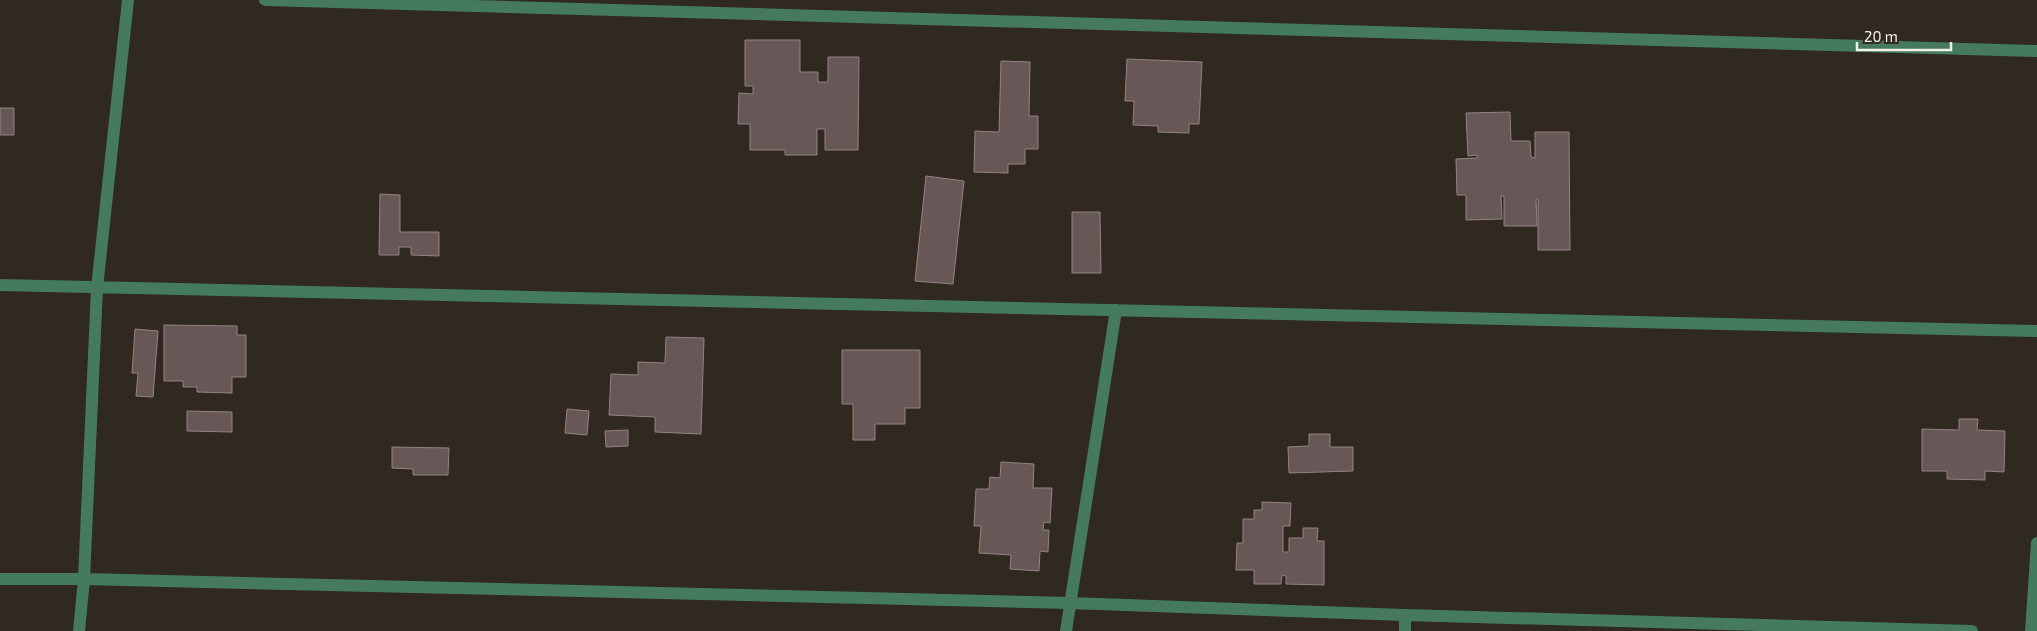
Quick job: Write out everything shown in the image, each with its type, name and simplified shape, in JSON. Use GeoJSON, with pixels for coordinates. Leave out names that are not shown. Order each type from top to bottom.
{"type":"FeatureCollection","features":[{"type":"Feature","properties":{"kind":"street"},"geometry":{"type":"LineString","coordinates":[[79,631],[84,579],[97,288],[128,0]]}},
{"type":"Feature","properties":{"kind":"street"},"geometry":{"type":"LineString","coordinates":[[265,0],[2037,51]]}},
{"type":"Feature","properties":{"kind":"street"},"geometry":{"type":"LineString","coordinates":[[0,285],[2037,331]]}},
{"type":"Feature","properties":{"kind":"street"},"geometry":{"type":"LineString","coordinates":[[1066,631],[1116,310]]}},
{"type":"Feature","properties":{"kind":"street"},"geometry":{"type":"LineString","coordinates":[[2031,631],[2037,542]]}},
{"type":"Feature","properties":{"kind":"street"},"geometry":{"type":"LineString","coordinates":[[0,579],[84,579],[1070,603],[1405,615],[1972,631]]}},
{"type":"Feature","properties":{"kind":"street"},"geometry":{"type":"LineString","coordinates":[[1405,615],[1405,631]]}},
{"type":"Feature","properties":{"kind":"building"},"geometry":{"type":"Polygon","coordinates":[[[745,40],[800,40],[800,72],[818,72],[818,82],[828,82],[828,57],[859,57],[858,150],[825,150],[825,129],[817,129],[817,155],[785,155],[785,150],[750,150],[750,124],[738,124],[739,93],[753,94],[753,86],[745,86],[745,40]]]}},
{"type":"Feature","properties":{"kind":"building"},"geometry":{"type":"Polygon","coordinates":[[[1127,59],[1202,62],[1199,124],[1189,124],[1189,133],[1158,132],[1158,126],[1133,125],[1134,101],[1125,101],[1127,59]]]}},
{"type":"Feature","properties":{"kind":"building"},"geometry":{"type":"Polygon","coordinates":[[[1001,61],[1030,62],[1029,116],[1038,116],[1038,149],[1025,149],[1025,164],[1008,164],[1008,173],[974,172],[975,131],[999,132],[1001,61]]]}},
{"type":"Feature","properties":{"kind":"building"},"geometry":{"type":"Polygon","coordinates":[[[0,108],[14,108],[14,135],[0,135],[0,108]]]}},
{"type":"Feature","properties":{"kind":"building"},"geometry":{"type":"Polygon","coordinates":[[[1510,112],[1511,141],[1530,141],[1531,157],[1535,158],[1535,132],[1569,132],[1570,250],[1538,250],[1538,199],[1536,199],[1537,226],[1504,226],[1504,196],[1501,196],[1502,219],[1466,220],[1466,195],[1457,195],[1456,159],[1477,158],[1477,155],[1468,156],[1466,113],[1510,112]]]}},
{"type":"Feature","properties":{"kind":"building"},"geometry":{"type":"Polygon","coordinates":[[[926,176],[964,181],[953,284],[915,281],[926,176]]]}},
{"type":"Feature","properties":{"kind":"building"},"geometry":{"type":"Polygon","coordinates":[[[380,194],[400,195],[400,232],[439,232],[439,256],[411,255],[411,247],[399,247],[399,255],[379,255],[380,194]]]}},
{"type":"Feature","properties":{"kind":"building"},"geometry":{"type":"Polygon","coordinates":[[[1072,212],[1100,212],[1101,273],[1072,273],[1072,212]]]}},
{"type":"Feature","properties":{"kind":"building"},"geometry":{"type":"Polygon","coordinates":[[[164,325],[237,326],[237,335],[246,335],[246,377],[232,377],[232,393],[197,392],[197,387],[183,387],[183,381],[164,381],[164,325]]]}},
{"type":"Feature","properties":{"kind":"building"},"geometry":{"type":"Polygon","coordinates":[[[135,329],[158,331],[153,397],[136,396],[138,373],[132,373],[135,329]]]}},
{"type":"Feature","properties":{"kind":"building"},"geometry":{"type":"Polygon","coordinates":[[[666,337],[704,338],[701,434],[655,432],[655,417],[609,415],[611,374],[638,375],[638,362],[665,363],[666,337]]]}},
{"type":"Feature","properties":{"kind":"building"},"geometry":{"type":"Polygon","coordinates":[[[842,350],[920,350],[920,408],[905,408],[905,424],[875,424],[875,440],[853,440],[853,404],[842,404],[842,350]]]}},
{"type":"Feature","properties":{"kind":"building"},"geometry":{"type":"Polygon","coordinates":[[[567,409],[589,411],[587,435],[565,433],[567,409]]]}},
{"type":"Feature","properties":{"kind":"building"},"geometry":{"type":"Polygon","coordinates":[[[187,411],[232,412],[232,432],[187,431],[187,411]]]}},
{"type":"Feature","properties":{"kind":"building"},"geometry":{"type":"Polygon","coordinates":[[[1959,419],[1978,419],[1977,430],[2005,431],[2004,472],[1985,471],[1985,480],[1947,479],[1947,471],[1922,471],[1922,429],[1959,430],[1959,419]]]}},
{"type":"Feature","properties":{"kind":"building"},"geometry":{"type":"Polygon","coordinates":[[[628,430],[628,446],[606,447],[605,431],[628,430]]]}},
{"type":"Feature","properties":{"kind":"building"},"geometry":{"type":"Polygon","coordinates":[[[1309,434],[1330,434],[1330,447],[1353,447],[1353,471],[1289,473],[1288,447],[1309,446],[1309,434]]]}},
{"type":"Feature","properties":{"kind":"building"},"geometry":{"type":"Polygon","coordinates":[[[392,447],[449,448],[448,475],[413,475],[413,469],[392,468],[392,447]]]}},
{"type":"Feature","properties":{"kind":"building"},"geometry":{"type":"Polygon","coordinates":[[[1001,462],[1034,464],[1033,488],[1052,488],[1050,523],[1044,522],[1043,530],[1049,530],[1048,552],[1040,551],[1039,571],[1010,569],[1011,555],[979,553],[981,526],[974,526],[976,489],[989,489],[990,477],[1000,478],[1001,462]]]}},
{"type":"Feature","properties":{"kind":"building"},"geometry":{"type":"Polygon","coordinates":[[[1262,502],[1291,503],[1290,526],[1283,526],[1283,552],[1289,552],[1289,538],[1303,538],[1303,528],[1318,528],[1317,541],[1324,541],[1324,585],[1286,584],[1286,576],[1282,575],[1281,584],[1254,584],[1254,570],[1236,570],[1237,543],[1243,543],[1243,519],[1254,519],[1254,510],[1262,510],[1262,502]]]}}]}
